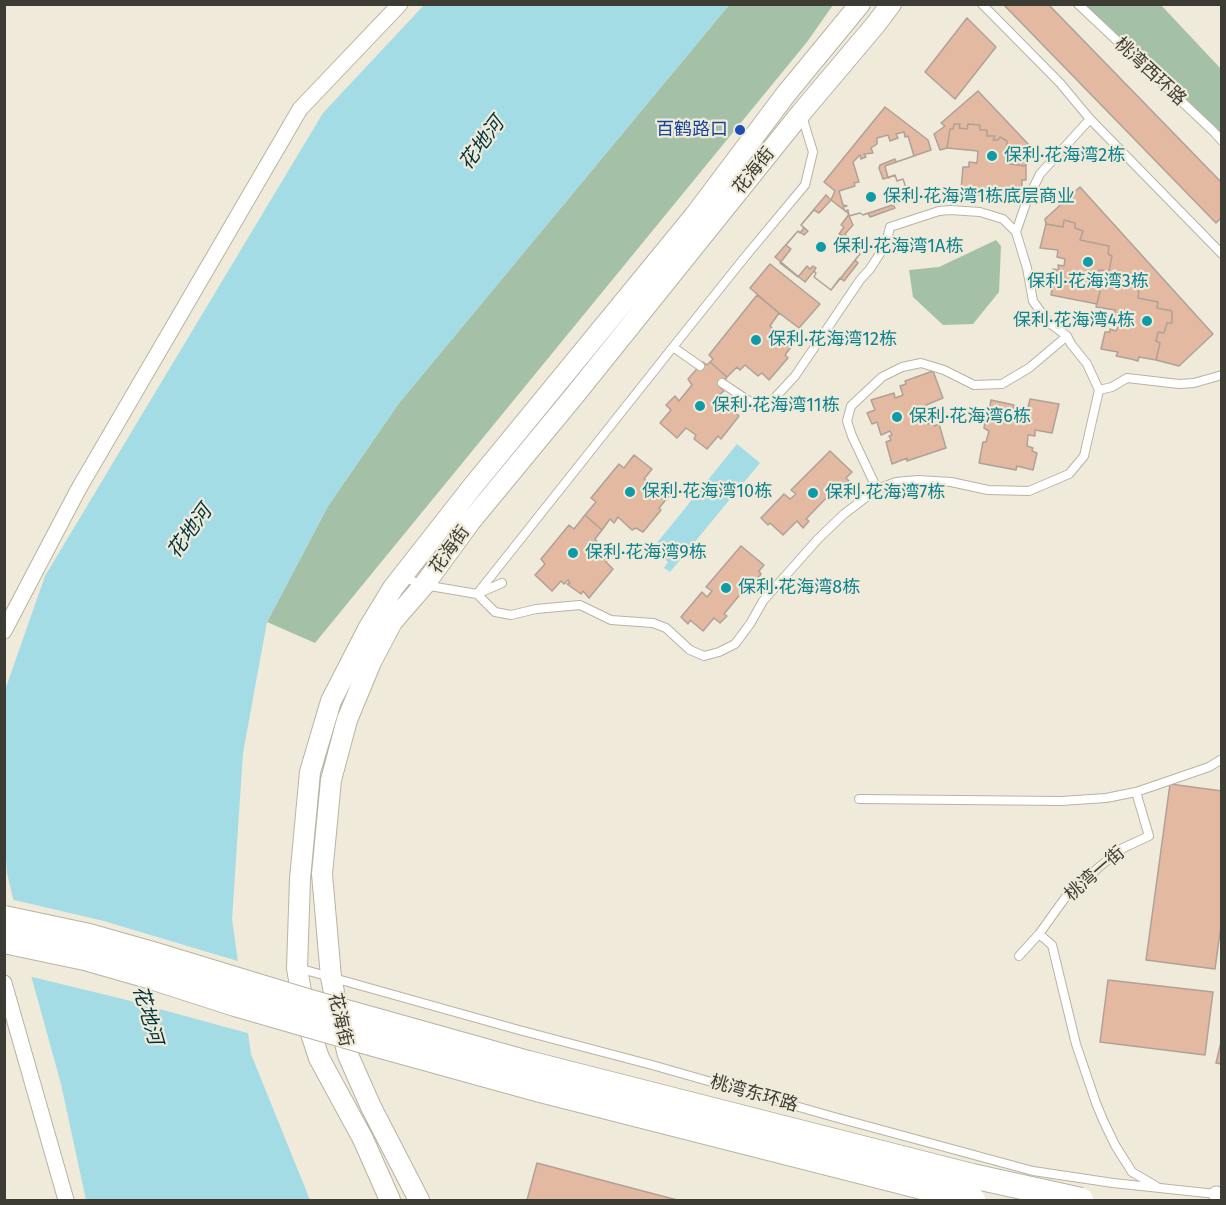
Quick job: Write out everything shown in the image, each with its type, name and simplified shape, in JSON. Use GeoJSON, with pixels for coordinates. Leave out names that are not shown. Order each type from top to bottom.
{"type":"FeatureCollection","features":[{"type":"Feature","properties":{"kind":"main road"},"geometry":{"type":"LineString","coordinates":[[4,918],[111,942],[393,1026],[539,1066],[972,1176],[1081,1200]]}},
{"type":"Feature","properties":{"kind":"main road"},"geometry":{"type":"LineString","coordinates":[[4,941],[85,958],[235,1004],[528,1086],[973,1200]]}},
{"type":"Feature","properties":{"kind":"street"},"geometry":{"type":"LineString","coordinates":[[4,631],[78,490],[300,109],[400,4]]}},
{"type":"Feature","properties":{"kind":"street","name":"花海街"},"geometry":{"type":"LineString","coordinates":[[390,1200],[363,1139],[319,1058],[305,1015],[297,968],[300,879],[310,772],[331,701],[368,628],[401,577],[695,215],[786,94],[860,4]]}},
{"type":"Feature","properties":{"kind":"street","name":"花海街"},"geometry":{"type":"LineString","coordinates":[[419,1200],[371,1107],[348,1055],[331,977],[322,874],[331,780],[347,720],[371,662],[392,622],[424,585],[470,522],[891,4]]}},
{"type":"Feature","properties":{"kind":"street"},"geometry":{"type":"LineString","coordinates":[[4,984],[66,1200]]}},
{"type":"Feature","properties":{"kind":"lane"},"geometry":{"type":"LineString","coordinates":[[982,4],[1221,254]]}},
{"type":"Feature","properties":{"kind":"lane","name":"桃湾西环路"},"geometry":{"type":"LineString","coordinates":[[1078,4],[1221,141]]}},
{"type":"Feature","properties":{"kind":"lane"},"geometry":{"type":"LineString","coordinates":[[477,594],[745,256],[805,185],[813,152],[801,113]]}},
{"type":"Feature","properties":{"kind":"lane"},"geometry":{"type":"LineString","coordinates":[[1016,232],[1026,203],[1040,174],[1090,119]]}},
{"type":"Feature","properties":{"kind":"lane"},"geometry":{"type":"LineString","coordinates":[[477,594],[495,612],[511,615],[536,609],[580,605],[611,620],[653,623],[666,628],[690,650],[704,656],[718,652],[735,644],[763,601],[810,548],[844,514],[877,489],[896,482],[918,480],[951,482],[988,490],[1029,491],[1069,474],[1084,456],[1099,390],[1087,364],[1067,336],[1048,322],[1033,301],[1016,232],[1004,219],[980,212],[950,210],[939,211],[890,227],[886,244],[870,269],[860,280],[795,376],[769,404],[754,405],[722,383]]}},
{"type":"Feature","properties":{"kind":"lane"},"geometry":{"type":"LineString","coordinates":[[877,489],[847,421],[851,406],[882,377],[921,363],[944,370],[974,385],[1002,384],[1029,368],[1067,336]]}},
{"type":"Feature","properties":{"kind":"lane"},"geometry":{"type":"LineString","coordinates":[[673,347],[700,366]]}},
{"type":"Feature","properties":{"kind":"lane"},"geometry":{"type":"LineString","coordinates":[[1099,390],[1112,387],[1128,378],[1179,384],[1194,383],[1221,375]]}},
{"type":"Feature","properties":{"kind":"lane"},"geometry":{"type":"LineString","coordinates":[[401,577],[424,585],[477,594],[502,583]]}},
{"type":"Feature","properties":{"kind":"lane"},"geometry":{"type":"LineString","coordinates":[[859,799],[1062,801],[1106,798],[1136,792],[1209,767],[1221,759]]}},
{"type":"Feature","properties":{"kind":"lane","name":"桃湾一街"},"geometry":{"type":"LineString","coordinates":[[1019,956],[1039,934],[1065,898],[1120,849],[1149,836],[1136,792]]}},
{"type":"Feature","properties":{"kind":"lane"},"geometry":{"type":"LineString","coordinates":[[1039,934],[1052,945],[1076,1044],[1103,1120],[1132,1172],[1159,1189]]}},
{"type":"Feature","properties":{"kind":"lane","name":"桃湾东环路"},"geometry":{"type":"LineString","coordinates":[[297,968],[1033,1171],[1159,1189],[1220,1195]]}},
{"type":"Feature","properties":{"kind":"green space"},"geometry":{"type":"Polygon","coordinates":[[[729,5],[833,5],[807,42],[315,643],[267,622],[328,506],[399,403],[729,5]]]}},
{"type":"Feature","properties":{"kind":"green space"},"geometry":{"type":"Polygon","coordinates":[[[1084,5],[1161,5],[1221,69],[1221,142],[1147,64],[1084,5]]]}},
{"type":"Feature","properties":{"kind":"green space"},"geometry":{"type":"Polygon","coordinates":[[[996,240],[1001,246],[999,292],[973,324],[943,325],[913,297],[909,270],[939,267],[996,240]]]}},
{"type":"Feature","properties":{"kind":"water","name":"花地河"},"geometry":{"type":"Polygon","coordinates":[[[425,4],[729,5],[399,403],[328,506],[267,622],[243,753],[232,919],[251,1054],[310,1200],[86,1200],[61,1084],[32,979],[7,873],[4,828],[4,693],[45,576],[323,113],[425,4]]]}},
{"type":"Feature","properties":{"kind":"water"},"geometry":{"type":"Polygon","coordinates":[[[737,444],[760,463],[670,572],[664,568],[668,562],[657,553],[652,558],[648,554],[737,444]]]}},
{"type":"Feature","properties":{"kind":"pier"},"geometry":{"type":"Polygon","coordinates":[[[10,899],[104,921],[241,962],[251,1034],[28,976],[10,899]]]}},
{"type":"Feature","properties":{"kind":"building"},"geometry":{"type":"Polygon","coordinates":[[[1003,4],[1048,4],[1222,183],[1222,217],[1216,223],[1003,4]]]}},
{"type":"Feature","properties":{"kind":"building"},"geometry":{"type":"Polygon","coordinates":[[[967,18],[996,47],[955,99],[925,72],[967,18]]]}},
{"type":"Feature","properties":{"kind":"building"},"geometry":{"type":"Polygon","coordinates":[[[978,91],[1030,146],[1026,166],[1009,164],[1010,161],[1006,161],[1007,141],[1000,137],[998,140],[993,140],[995,136],[987,136],[987,130],[980,130],[980,125],[968,124],[967,129],[959,128],[960,124],[954,124],[953,129],[950,129],[947,148],[940,150],[934,134],[945,126],[941,123],[978,91]]]}},
{"type":"Feature","properties":{"kind":"building","name":"保利·花海湾1栋底层商业"},"geometry":{"type":"Polygon","coordinates":[[[885,107],[928,140],[931,150],[885,166],[888,178],[895,175],[897,181],[903,179],[910,199],[893,205],[895,208],[870,217],[868,213],[849,216],[853,225],[845,234],[856,245],[853,248],[860,254],[855,260],[858,263],[844,281],[840,278],[831,290],[814,277],[816,273],[814,271],[805,282],[775,257],[798,231],[800,233],[804,228],[801,225],[826,195],[831,200],[835,191],[824,182],[885,107]]]}},
{"type":"Feature","properties":{"kind":"building","name":"保利·花海湾2栋"},"geometry":{"type":"Polygon","coordinates":[[[954,124],[960,124],[959,128],[967,129],[968,124],[980,125],[980,130],[987,130],[987,136],[995,136],[993,140],[998,140],[1000,137],[1007,141],[1006,161],[1010,161],[1009,164],[1026,166],[1026,180],[1022,180],[1022,194],[1003,192],[1003,197],[978,195],[977,190],[961,189],[963,167],[969,167],[969,162],[977,163],[978,151],[947,148],[950,129],[953,129],[954,124]]]}},
{"type":"Feature","properties":{"kind":"building"},"geometry":{"type":"Polygon","coordinates":[[[904,132],[905,137],[908,136],[914,156],[896,162],[895,159],[880,165],[879,168],[883,179],[895,175],[897,181],[903,179],[910,199],[863,215],[860,213],[849,216],[848,210],[845,211],[843,207],[847,206],[843,205],[839,191],[855,186],[854,183],[859,182],[853,162],[860,155],[861,159],[866,157],[864,154],[873,153],[871,148],[877,144],[877,138],[888,135],[890,141],[898,138],[896,134],[904,132]]]}},
{"type":"Feature","properties":{"kind":"building"},"geometry":{"type":"Polygon","coordinates":[[[1080,187],[1213,334],[1179,366],[1156,360],[1160,343],[1156,341],[1158,332],[1164,333],[1167,323],[1172,323],[1172,311],[1157,308],[1158,302],[1138,298],[1139,289],[1133,288],[1132,283],[1122,281],[1121,288],[1097,284],[1099,270],[1109,271],[1112,256],[1108,254],[1109,246],[1080,240],[1083,231],[1075,228],[1075,223],[1064,220],[1063,227],[1046,224],[1045,219],[1080,187]]]}},
{"type":"Feature","properties":{"kind":"building","name":"保利·花海湾1A栋"},"geometry":{"type":"Polygon","coordinates":[[[831,200],[849,214],[841,225],[844,227],[839,234],[848,243],[850,241],[856,245],[853,248],[860,254],[831,290],[814,277],[816,268],[813,266],[810,269],[807,266],[798,277],[780,263],[791,249],[786,245],[798,231],[804,235],[808,231],[801,225],[814,210],[819,213],[831,200]]]}},
{"type":"Feature","properties":{"kind":"building","name":"保利·花海湾3栋"},"geometry":{"type":"Polygon","coordinates":[[[1064,220],[1075,223],[1075,228],[1083,231],[1080,240],[1109,246],[1108,254],[1112,256],[1109,271],[1099,270],[1097,284],[1102,284],[1097,304],[1051,295],[1053,284],[1049,284],[1053,269],[1059,270],[1058,265],[1064,266],[1065,259],[1057,257],[1058,250],[1040,248],[1046,224],[1063,227],[1064,220]]]}},
{"type":"Feature","properties":{"kind":"building"},"geometry":{"type":"Polygon","coordinates":[[[770,264],[820,304],[799,328],[750,288],[770,264]]]}},
{"type":"Feature","properties":{"kind":"building","name":"保利·花海湾4栋"},"geometry":{"type":"Polygon","coordinates":[[[1122,281],[1132,283],[1133,288],[1139,289],[1138,298],[1158,302],[1157,308],[1172,311],[1172,323],[1167,323],[1164,333],[1158,332],[1156,341],[1160,343],[1156,360],[1139,357],[1138,361],[1116,356],[1118,352],[1101,349],[1105,332],[1110,332],[1110,329],[1116,331],[1122,326],[1122,319],[1114,317],[1115,310],[1096,307],[1102,284],[1121,288],[1122,281]]]}},
{"type":"Feature","properties":{"kind":"building","name":"保利·花海湾12栋"},"geometry":{"type":"Polygon","coordinates":[[[757,295],[779,313],[770,326],[773,329],[771,331],[777,337],[782,331],[795,342],[785,355],[788,358],[769,380],[762,373],[758,376],[745,365],[740,370],[737,367],[727,377],[710,362],[713,359],[709,355],[757,295]]]}},
{"type":"Feature","properties":{"kind":"building","name":"保利·花海湾11栋"},"geometry":{"type":"Polygon","coordinates":[[[703,362],[707,365],[710,362],[727,377],[720,387],[724,391],[720,394],[735,406],[733,410],[739,416],[721,439],[718,436],[707,449],[694,439],[696,435],[686,428],[677,438],[660,423],[671,410],[666,405],[675,396],[679,401],[692,385],[688,379],[703,362]]]}},
{"type":"Feature","properties":{"kind":"building","name":"保利·花海湾6栋"},"geometry":{"type":"Polygon","coordinates":[[[933,371],[943,398],[926,405],[928,411],[924,412],[928,424],[933,422],[934,426],[939,424],[946,448],[892,464],[886,442],[891,440],[889,436],[892,435],[890,431],[881,435],[877,422],[872,424],[867,413],[875,410],[871,400],[894,393],[895,398],[903,395],[900,386],[906,384],[905,381],[933,371]]]}},
{"type":"Feature","properties":{"kind":"building"},"geometry":{"type":"Polygon","coordinates":[[[1030,399],[1059,404],[1052,433],[1035,430],[1035,436],[1028,435],[1027,446],[1033,448],[1032,451],[1037,453],[1033,470],[1017,466],[1016,470],[979,463],[983,442],[986,442],[989,431],[984,428],[985,421],[981,421],[983,410],[989,411],[991,400],[1014,405],[1013,409],[1027,412],[1030,399]]]}},
{"type":"Feature","properties":{"kind":"building","name":"保利·花海湾7栋"},"geometry":{"type":"Polygon","coordinates":[[[830,451],[852,472],[846,478],[849,481],[835,495],[832,492],[806,519],[809,521],[803,528],[797,521],[783,535],[770,523],[768,525],[761,518],[784,494],[790,499],[796,494],[791,490],[830,451]]]}},
{"type":"Feature","properties":{"kind":"building","name":"保利·花海湾10栋"},"geometry":{"type":"Polygon","coordinates":[[[634,455],[652,469],[644,479],[648,482],[645,485],[653,488],[656,485],[669,496],[643,532],[636,528],[632,530],[618,517],[614,523],[610,519],[602,530],[585,515],[596,502],[591,498],[619,464],[624,468],[634,455]]]}},
{"type":"Feature","properties":{"kind":"building","name":"保利·花海湾9栋"},"geometry":{"type":"Polygon","coordinates":[[[585,515],[602,530],[595,539],[598,543],[594,548],[608,560],[606,562],[613,569],[589,598],[583,591],[581,594],[567,584],[570,583],[568,580],[564,584],[561,581],[552,591],[535,575],[545,564],[541,559],[569,525],[574,529],[585,515]]]}},
{"type":"Feature","properties":{"kind":"building","name":"保利·花海湾8栋"},"geometry":{"type":"Polygon","coordinates":[[[741,546],[764,565],[759,571],[761,574],[750,590],[747,586],[724,614],[727,616],[720,623],[714,618],[703,631],[690,620],[688,624],[681,617],[702,592],[707,597],[712,591],[706,587],[741,546]]]}},
{"type":"Feature","properties":{"kind":"building"},"geometry":{"type":"Polygon","coordinates":[[[1170,784],[1222,791],[1222,918],[1215,969],[1146,960],[1170,784]]]}},
{"type":"Feature","properties":{"kind":"building"},"geometry":{"type":"Polygon","coordinates":[[[1108,980],[1213,992],[1205,1055],[1100,1042],[1108,980]]]}},
{"type":"Feature","properties":{"kind":"building"},"geometry":{"type":"Polygon","coordinates":[[[1222,1038],[1222,1064],[1216,1063],[1222,1038]]]}},
{"type":"Feature","properties":{"kind":"building"},"geometry":{"type":"Polygon","coordinates":[[[537,1163],[677,1200],[527,1200],[537,1163]]]}},
{"type":"Feature","properties":{"kind":"place","name":"百鹤路口"},"geometry":{"type":"Point","coordinates":[740,130]}},
{"type":"Feature","properties":{"kind":"place","name":"保利·花海湾2栋"},"geometry":{"type":"Point","coordinates":[992,156]}},
{"type":"Feature","properties":{"kind":"place","name":"保利·花海湾1栋底层商业"},"geometry":{"type":"Point","coordinates":[871,197]}},
{"type":"Feature","properties":{"kind":"place","name":"保利·花海湾1A栋"},"geometry":{"type":"Point","coordinates":[821,247]}},
{"type":"Feature","properties":{"kind":"place","name":"保利·花海湾3栋"},"geometry":{"type":"Point","coordinates":[1088,262]}},
{"type":"Feature","properties":{"kind":"place","name":"保利·花海湾4栋"},"geometry":{"type":"Point","coordinates":[1147,321]}},
{"type":"Feature","properties":{"kind":"place","name":"保利·花海湾12栋"},"geometry":{"type":"Point","coordinates":[756,340]}},
{"type":"Feature","properties":{"kind":"place","name":"保利·花海湾11栋"},"geometry":{"type":"Point","coordinates":[700,406]}},
{"type":"Feature","properties":{"kind":"place","name":"保利·花海湾6栋"},"geometry":{"type":"Point","coordinates":[897,417]}},
{"type":"Feature","properties":{"kind":"place","name":"保利·花海湾10栋"},"geometry":{"type":"Point","coordinates":[630,492]}},
{"type":"Feature","properties":{"kind":"place","name":"保利·花海湾7栋"},"geometry":{"type":"Point","coordinates":[813,493]}},
{"type":"Feature","properties":{"kind":"place","name":"保利·花海湾9栋"},"geometry":{"type":"Point","coordinates":[573,553]}},
{"type":"Feature","properties":{"kind":"place","name":"保利·花海湾8栋"},"geometry":{"type":"Point","coordinates":[726,588]}}]}
